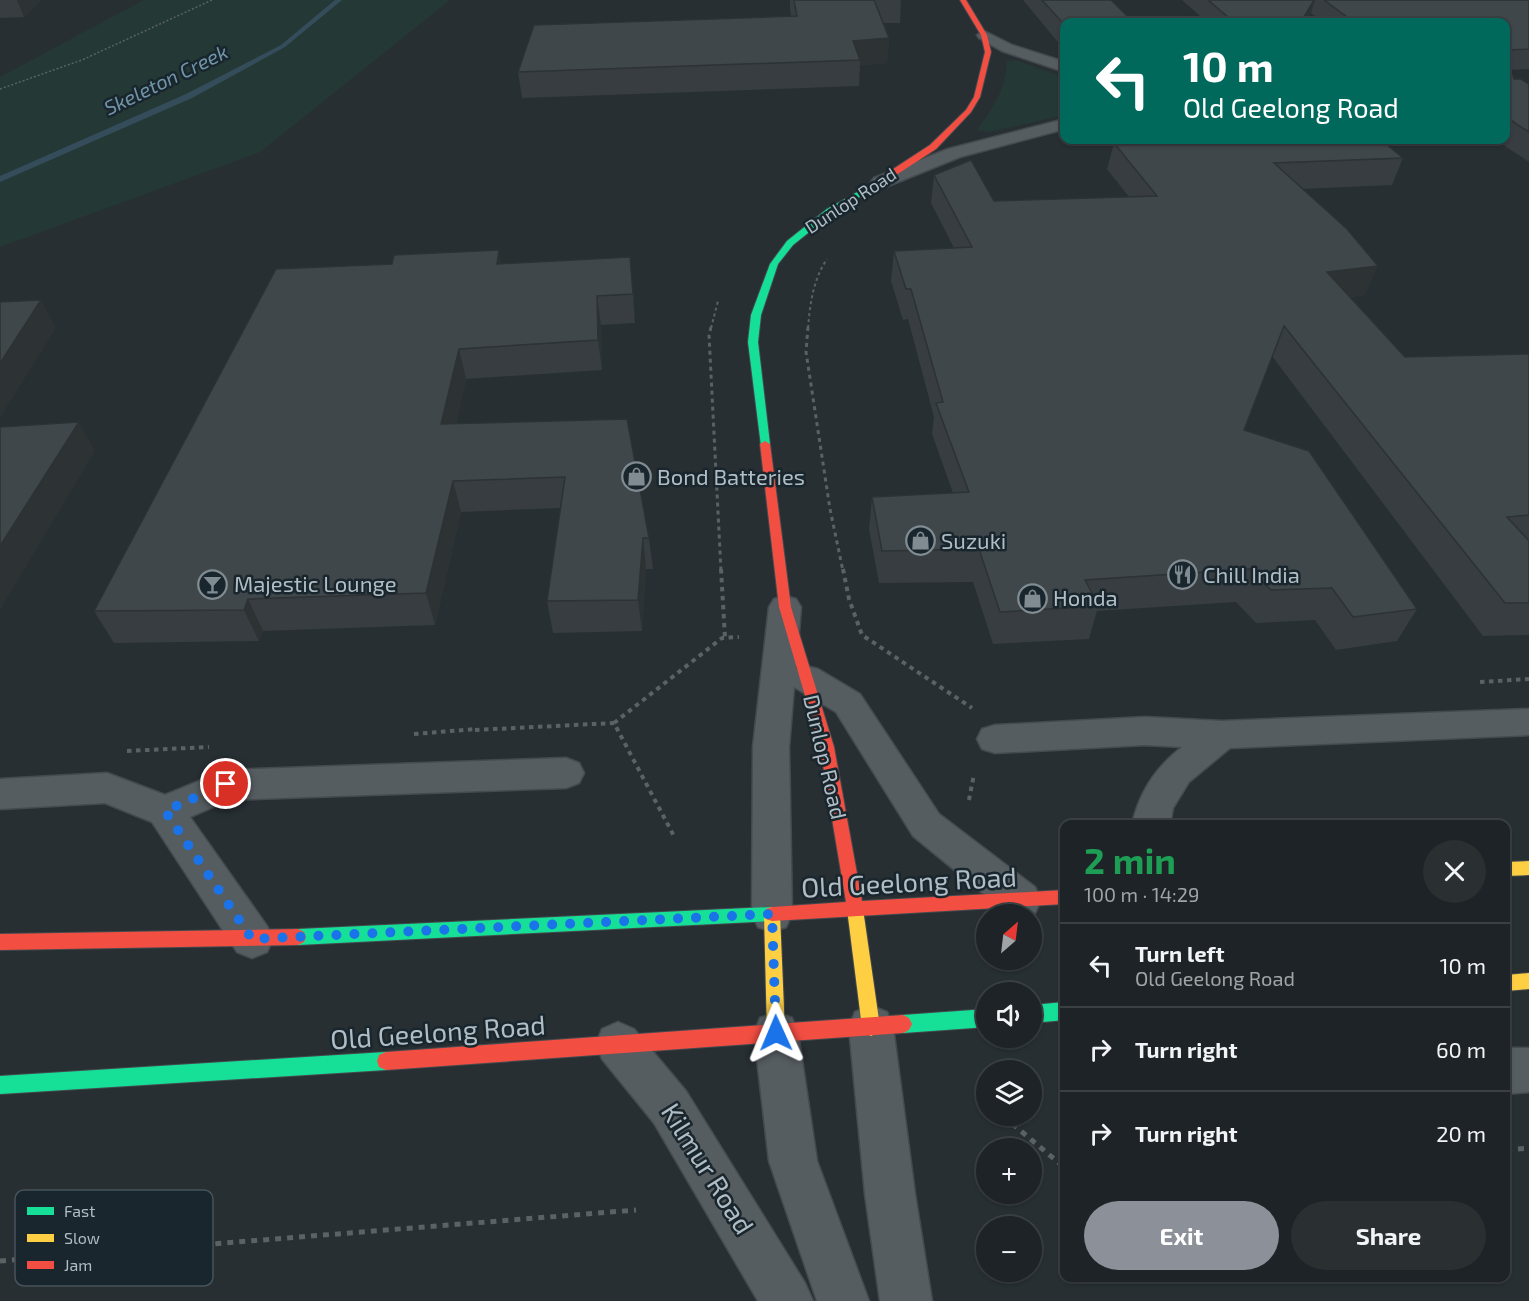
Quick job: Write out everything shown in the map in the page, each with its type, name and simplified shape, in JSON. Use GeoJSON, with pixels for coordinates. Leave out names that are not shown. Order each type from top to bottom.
{"type":"FeatureCollection","features":[{"type":"Feature","properties":{"kind":"street","name":"Dunlop Road"},"geometry":{"type":"LineString","coordinates":[[772,914],[771,747],[783,622],[753,342],[756,315],[774,264],[781,252],[809,225],[881,182],[933,147],[969,111],[977,97],[988,52],[984,35],[963,0]]}},
{"type":"Feature","properties":{"kind":"street"},"geometry":{"type":"LineString","coordinates":[[984,35],[1007,48],[1060,65]]}},
{"type":"Feature","properties":{"kind":"street"},"geometry":{"type":"LineString","coordinates":[[881,182],[954,153],[1060,125]]}},
{"type":"Feature","properties":{"kind":"street","name":"Dunlop Road"},"geometry":{"type":"LineString","coordinates":[[783,622],[806,678],[827,747],[855,909],[872,1026]]}},
{"type":"Feature","properties":{"kind":"street"},"geometry":{"type":"LineString","coordinates":[[806,678],[848,703],[926,825],[1021,900]]}},
{"type":"Feature","properties":{"kind":"street"},"geometry":{"type":"LineString","coordinates":[[996,739],[1145,731],[1222,735],[1529,722]]}},
{"type":"Feature","properties":{"kind":"street"},"geometry":{"type":"LineString","coordinates":[[1152,820],[1155,806],[1176,772],[1222,735]]}},
{"type":"Feature","properties":{"kind":"street"},"geometry":{"type":"LineString","coordinates":[[165,811],[226,784],[566,773]]}},
{"type":"Feature","properties":{"kind":"street"},"geometry":{"type":"LineString","coordinates":[[0,794],[107,788],[165,811],[252,939]]}},
{"type":"Feature","properties":{"kind":"street"},"geometry":{"type":"LineString","coordinates":[[1510,869],[1529,868]]}},
{"type":"Feature","properties":{"kind":"street","name":"Old Geelong Road"},"geometry":{"type":"LineString","coordinates":[[0,942],[252,939],[772,914],[1060,897]]}},
{"type":"Feature","properties":{"kind":"street"},"geometry":{"type":"LineString","coordinates":[[772,914],[776,1033],[793,1161],[843,1301]]}},
{"type":"Feature","properties":{"kind":"street"},"geometry":{"type":"LineString","coordinates":[[1510,983],[1529,981]]}},
{"type":"Feature","properties":{"kind":"street","name":"Old Geelong Road"},"geometry":{"type":"LineString","coordinates":[[0,1085],[976,1019]]}},
{"type":"Feature","properties":{"kind":"street"},"geometry":{"type":"LineString","coordinates":[[872,1026],[890,1194],[906,1301]]}},
{"type":"Feature","properties":{"kind":"street","name":"Kilmur Road"},"geometry":{"type":"LineString","coordinates":[[618,1044],[670,1107],[788,1301]]}},
{"type":"Feature","properties":{"kind":"street"},"geometry":{"type":"LineString","coordinates":[[1510,1071],[1529,1070]]}},
{"type":"Feature","properties":{"kind":"path"},"geometry":{"type":"LineString","coordinates":[[0,89],[82,60],[212,0]]}},
{"type":"Feature","properties":{"kind":"path"},"geometry":{"type":"LineString","coordinates":[[829,255],[818,273],[810,305],[806,352],[830,509],[849,599],[862,635],[976,710]]}},
{"type":"Feature","properties":{"kind":"path"},"geometry":{"type":"LineString","coordinates":[[614,723],[722,638],[783,622]]}},
{"type":"Feature","properties":{"kind":"path"},"geometry":{"type":"LineString","coordinates":[[1015,1126],[1060,1164]]}},
{"type":"Feature","properties":{"kind":"path"},"geometry":{"type":"LineString","coordinates":[[1510,1150],[1529,1148]]}},
{"type":"Feature","properties":{"kind":"path"},"geometry":{"type":"LineString","coordinates":[[213,1244],[636,1210]]}},
{"type":"Feature","properties":{"kind":"path"},"geometry":{"type":"LineString","coordinates":[[0,1261],[15,1260]]}},
{"type":"Feature","properties":{"kind":"green space"},"geometry":{"type":"Polygon","coordinates":[[[144,0],[450,0],[260,152],[0,247],[0,77],[144,0]]]}},
{"type":"Feature","properties":{"kind":"green space"},"geometry":{"type":"Polygon","coordinates":[[[1016,60],[1060,76],[1060,116],[989,132],[977,130],[1001,89],[1007,61],[1016,60]]]}},
{"type":"Feature","properties":{"kind":"building"},"geometry":{"type":"Polygon","coordinates":[[[794,0],[874,0],[889,38],[853,41],[860,60],[518,72],[534,25],[797,16],[794,0]]]}},
{"type":"Feature","properties":{"kind":"building"},"geometry":{"type":"Polygon","coordinates":[[[1042,0],[1111,0],[1129,18],[1060,18],[1060,20],[1042,0]]]}},
{"type":"Feature","properties":{"kind":"building"},"geometry":{"type":"Polygon","coordinates":[[[1208,0],[1314,0],[1303,18],[1229,18],[1208,0]]]}},
{"type":"Feature","properties":{"kind":"building"},"geometry":{"type":"Polygon","coordinates":[[[1324,0],[1529,0],[1529,49],[1510,50],[1510,18],[1349,18],[1324,0]]]}},
{"type":"Feature","properties":{"kind":"building"},"geometry":{"type":"Polygon","coordinates":[[[1510,73],[1514,79],[1521,79],[1529,84],[1529,132],[1510,120],[1510,73]]]}},
{"type":"Feature","properties":{"kind":"building"},"geometry":{"type":"Polygon","coordinates":[[[1115,144],[1386,144],[1403,158],[1274,163],[1347,229],[1378,266],[1327,272],[1405,357],[1529,354],[1529,515],[1507,517],[1529,541],[1529,603],[1505,603],[1284,326],[1244,430],[1309,451],[1417,609],[1353,617],[1332,588],[1271,590],[1250,569],[1085,580],[1099,606],[1000,612],[979,549],[882,551],[872,497],[969,492],[936,403],[943,402],[911,289],[906,289],[894,251],[972,247],[934,175],[971,160],[994,201],[1157,196],[1115,144]]]}},
{"type":"Feature","properties":{"kind":"building"},"geometry":{"type":"Polygon","coordinates":[[[499,250],[497,264],[630,257],[633,294],[597,296],[598,340],[459,349],[441,424],[627,419],[649,538],[643,538],[638,600],[547,601],[565,477],[453,481],[426,593],[248,599],[244,610],[94,611],[276,269],[392,264],[394,255],[499,250]]]}},
{"type":"Feature","properties":{"kind":"building"},"geometry":{"type":"Polygon","coordinates":[[[41,300],[0,363],[0,302],[41,300]]]}},
{"type":"Feature","properties":{"kind":"building"},"geometry":{"type":"Polygon","coordinates":[[[79,422],[0,546],[0,427],[79,422]]]}},
{"type":"Feature","properties":{"kind":"waterway","name":"Skeleton Creek"},"geometry":{"type":"LineString","coordinates":[[0,179],[189,96],[283,46],[339,0]]}},
{"type":"Feature","properties":{"kind":"traffic: fast"},"geometry":{"type":"LineString","coordinates":[[765,444],[753,342],[756,315],[774,264],[790,243],[830,211],[864,192]]}},
{"type":"Feature","properties":{"kind":"traffic: fast"},"geometry":{"type":"LineString","coordinates":[[298,937],[772,914]]}},
{"type":"Feature","properties":{"kind":"traffic: fast"},"geometry":{"type":"LineString","coordinates":[[1042,1013],[1060,1011]]}},
{"type":"Feature","properties":{"kind":"traffic: fast"},"geometry":{"type":"LineString","coordinates":[[903,1024],[976,1019]]}},
{"type":"Feature","properties":{"kind":"traffic: fast"},"geometry":{"type":"LineString","coordinates":[[0,1085],[386,1061]]}},
{"type":"Feature","properties":{"kind":"traffic: slow"},"geometry":{"type":"LineString","coordinates":[[1510,869],[1529,868]]}},
{"type":"Feature","properties":{"kind":"traffic: slow"},"geometry":{"type":"LineString","coordinates":[[855,909],[871,1027]]}},
{"type":"Feature","properties":{"kind":"traffic: slow"},"geometry":{"type":"LineString","coordinates":[[772,914],[776,1033]]}},
{"type":"Feature","properties":{"kind":"traffic: slow"},"geometry":{"type":"LineString","coordinates":[[1510,983],[1529,981]]}},
{"type":"Feature","properties":{"kind":"traffic: jam"},"geometry":{"type":"LineString","coordinates":[[864,192],[933,147],[969,111],[977,97],[988,52],[984,35],[963,0]]}},
{"type":"Feature","properties":{"kind":"traffic: jam"},"geometry":{"type":"LineString","coordinates":[[765,444],[785,607],[827,747],[855,909]]}},
{"type":"Feature","properties":{"kind":"traffic: jam"},"geometry":{"type":"LineString","coordinates":[[772,914],[1060,897]]}},
{"type":"Feature","properties":{"kind":"traffic: jam"},"geometry":{"type":"LineString","coordinates":[[0,942],[298,937]]}},
{"type":"Feature","properties":{"kind":"traffic: jam"},"geometry":{"type":"LineString","coordinates":[[386,1061],[903,1024]]}},
{"type":"Feature","properties":{"kind":"place","name":"Bond Batteries"},"geometry":{"type":"Point","coordinates":[636,477]}},
{"type":"Feature","properties":{"kind":"place","name":"Suzuki"},"geometry":{"type":"Point","coordinates":[920,541]}},
{"type":"Feature","properties":{"kind":"place","name":"Chill India"},"geometry":{"type":"Point","coordinates":[1182,575]}},
{"type":"Feature","properties":{"kind":"place","name":"Majestic Lounge"},"geometry":{"type":"Point","coordinates":[213,584]}},
{"type":"Feature","properties":{"kind":"place","name":"Honda"},"geometry":{"type":"Point","coordinates":[1032,598]}},
{"type":"Feature","properties":{"kind":"route"},"geometry":{"type":"LineString","coordinates":[[226,784],[165,811],[252,939],[772,914],[776,1033]]}}]}
